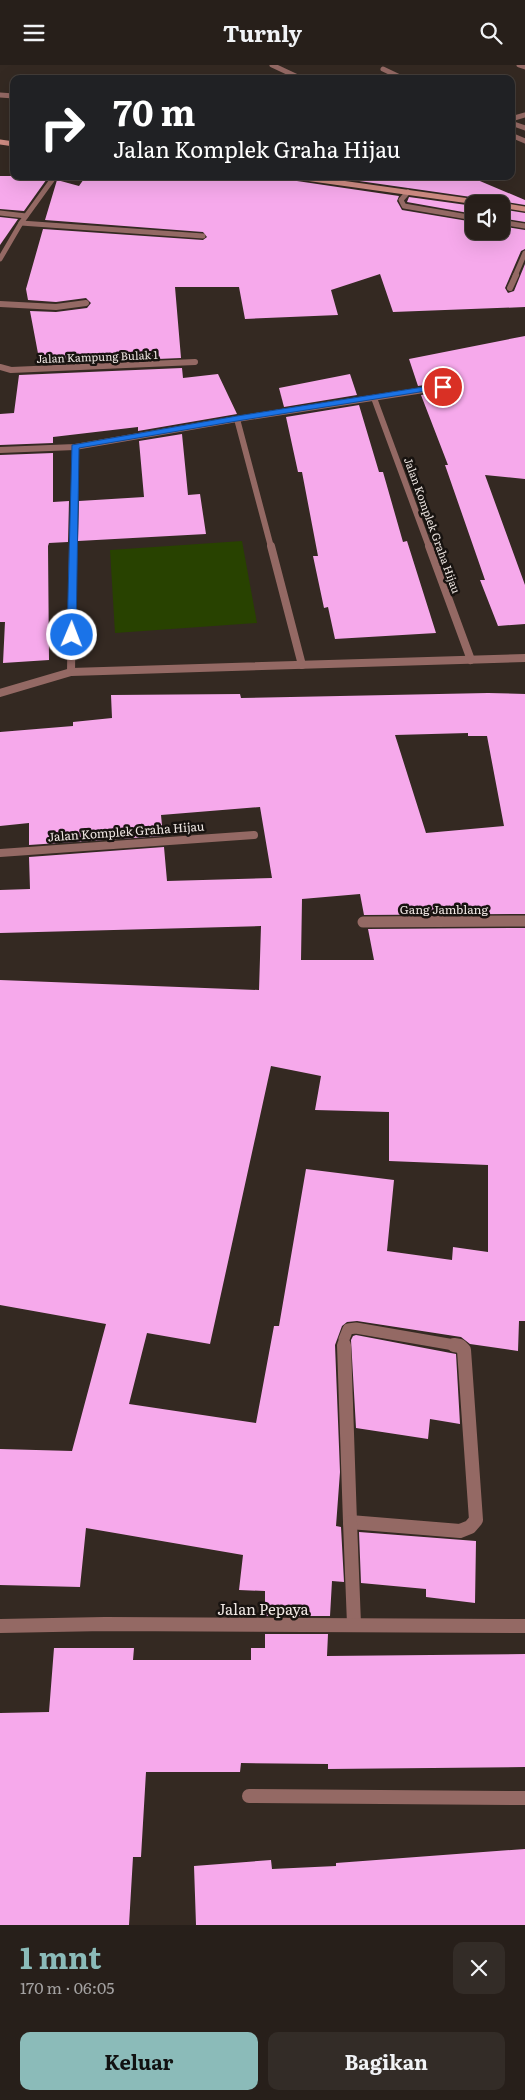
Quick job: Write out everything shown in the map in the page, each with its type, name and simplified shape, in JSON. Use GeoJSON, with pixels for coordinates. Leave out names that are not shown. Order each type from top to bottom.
{"type":"FeatureCollection","features":[{"type":"Feature","properties":{"kind":"street"},"geometry":{"type":"LineString","coordinates":[[272,65],[293,75]]}},
{"type":"Feature","properties":{"kind":"street"},"geometry":{"type":"LineString","coordinates":[[519,65],[525,67]]}},
{"type":"Feature","properties":{"kind":"street"},"geometry":{"type":"LineString","coordinates":[[383,69],[396,75]]}},
{"type":"Feature","properties":{"kind":"street"},"geometry":{"type":"LineString","coordinates":[[0,259],[21,223],[52,180]]}},
{"type":"Feature","properties":{"kind":"street"},"geometry":{"type":"LineString","coordinates":[[320,180],[465,200]]}},
{"type":"Feature","properties":{"kind":"street"},"geometry":{"type":"LineString","coordinates":[[408,192],[401,199],[401,203],[404,206],[465,216]]}},
{"type":"Feature","properties":{"kind":"street"},"geometry":{"type":"LineString","coordinates":[[510,206],[525,209]]}},
{"type":"Feature","properties":{"kind":"street"},"geometry":{"type":"LineString","coordinates":[[0,213],[26,216]]}},
{"type":"Feature","properties":{"kind":"street"},"geometry":{"type":"LineString","coordinates":[[21,223],[204,236]]}},
{"type":"Feature","properties":{"kind":"street"},"geometry":{"type":"LineString","coordinates":[[510,224],[525,226]]}},
{"type":"Feature","properties":{"kind":"street"},"geometry":{"type":"LineString","coordinates":[[510,288],[525,253]]}},
{"type":"Feature","properties":{"kind":"street"},"geometry":{"type":"LineString","coordinates":[[0,304],[56,307],[86,303]]}},
{"type":"Feature","properties":{"kind":"street","name":"Jalan Kampung Bulak 1"},"geometry":{"type":"LineString","coordinates":[[0,367],[12,370],[195,362]]}},
{"type":"Feature","properties":{"kind":"street"},"geometry":{"type":"LineString","coordinates":[[0,450],[75,447],[237,419],[443,387]]}},
{"type":"Feature","properties":{"kind":"street","name":"Jalan Komplek Graha Hijau"},"geometry":{"type":"LineString","coordinates":[[374,398],[471,660]]}},
{"type":"Feature","properties":{"kind":"street"},"geometry":{"type":"LineString","coordinates":[[237,419],[302,665]]}},
{"type":"Feature","properties":{"kind":"street"},"geometry":{"type":"LineString","coordinates":[[71,672],[75,447]]}},
{"type":"Feature","properties":{"kind":"street"},"geometry":{"type":"LineString","coordinates":[[0,693],[71,672],[525,658]]}},
{"type":"Feature","properties":{"kind":"street","name":"Jalan Komplek Graha Hijau"},"geometry":{"type":"LineString","coordinates":[[0,853],[254,835]]}},
{"type":"Feature","properties":{"kind":"street","name":"Gang Jamblang"},"geometry":{"type":"LineString","coordinates":[[363,922],[525,921]]}},
{"type":"Feature","properties":{"kind":"street"},"geometry":{"type":"LineString","coordinates":[[350,1522],[460,1531],[470,1527],[476,1520],[464,1350],[460,1346],[356,1328],[348,1329],[344,1339],[350,1522],[354,1624]]}},
{"type":"Feature","properties":{"kind":"street","name":"Jalan Pepaya"},"geometry":{"type":"LineString","coordinates":[[0,1626],[354,1624],[525,1626]]}},
{"type":"Feature","properties":{"kind":"street"},"geometry":{"type":"LineString","coordinates":[[248,1796],[525,1798]]}},
{"type":"Feature","properties":{"kind":"green space"},"geometry":{"type":"Polygon","coordinates":[[[242,541],[257,623],[115,633],[110,550],[242,541]]]}},
{"type":"Feature","properties":{"kind":"building"},"geometry":{"type":"Polygon","coordinates":[[[0,176],[10,176],[10,180],[46,180],[24,211],[0,209],[0,176]]]}},
{"type":"Feature","properties":{"kind":"building"},"geometry":{"type":"Polygon","coordinates":[[[57,180],[79,186],[83,180],[290,180],[399,196],[397,201],[402,210],[465,220],[465,240],[510,240],[510,228],[525,230],[525,249],[521,251],[505,288],[508,293],[514,291],[525,264],[525,307],[393,312],[380,274],[331,290],[338,315],[245,319],[239,287],[175,287],[181,358],[40,364],[30,311],[56,312],[87,308],[91,303],[86,298],[56,302],[28,300],[26,289],[43,229],[203,240],[207,237],[203,232],[45,220],[57,180]]]}},
{"type":"Feature","properties":{"kind":"building"},"geometry":{"type":"Polygon","coordinates":[[[352,180],[478,180],[525,200],[525,205],[510,202],[510,195],[465,196],[352,180]]]}},
{"type":"Feature","properties":{"kind":"building"},"geometry":{"type":"Polygon","coordinates":[[[409,197],[465,205],[465,212],[407,202],[409,197]]]}},
{"type":"Feature","properties":{"kind":"building"},"geometry":{"type":"Polygon","coordinates":[[[510,210],[525,213],[525,222],[510,220],[510,210]]]}},
{"type":"Feature","properties":{"kind":"building"},"geometry":{"type":"Polygon","coordinates":[[[0,217],[18,219],[0,245],[0,217]]]}},
{"type":"Feature","properties":{"kind":"building"},"geometry":{"type":"Polygon","coordinates":[[[525,336],[525,479],[485,475],[525,585],[525,624],[498,626],[480,580],[485,580],[445,465],[448,465],[421,395],[444,392],[448,386],[443,382],[418,386],[409,359],[525,336]]]}},
{"type":"Feature","properties":{"kind":"building"},"geometry":{"type":"Polygon","coordinates":[[[182,368],[183,378],[218,374],[237,414],[138,431],[138,427],[53,437],[53,443],[0,445],[0,414],[14,413],[19,375],[182,368]]]}},
{"type":"Feature","properties":{"kind":"building"},"geometry":{"type":"Polygon","coordinates":[[[350,374],[357,395],[284,407],[279,388],[350,374]]]}},
{"type":"Feature","properties":{"kind":"building"},"geometry":{"type":"Polygon","coordinates":[[[359,405],[379,472],[383,472],[403,542],[407,541],[436,633],[335,639],[328,607],[324,608],[313,556],[318,556],[302,472],[298,472],[286,417],[359,405]]]}},
{"type":"Feature","properties":{"kind":"building"},"geometry":{"type":"Polygon","coordinates":[[[182,434],[188,495],[200,494],[206,534],[78,541],[79,501],[144,497],[139,441],[182,434]]]}},
{"type":"Feature","properties":{"kind":"building"},"geometry":{"type":"Polygon","coordinates":[[[53,453],[53,502],[69,501],[68,542],[49,543],[48,546],[49,660],[3,663],[5,622],[0,622],[0,455],[53,453]]]}},
{"type":"Feature","properties":{"kind":"building"},"geometry":{"type":"Polygon","coordinates":[[[488,693],[525,694],[525,914],[364,915],[360,894],[302,899],[301,960],[374,960],[368,929],[525,928],[525,1321],[519,1321],[518,1351],[470,1344],[461,1337],[357,1321],[347,1322],[342,1326],[335,1345],[340,1472],[336,1526],[341,1527],[344,1582],[332,1581],[330,1616],[265,1616],[265,1591],[239,1590],[243,1555],[86,1528],[80,1587],[0,1585],[0,1449],[72,1451],[106,1324],[0,1305],[0,980],[259,990],[261,926],[0,933],[0,890],[30,889],[29,857],[164,847],[167,881],[272,878],[260,807],[161,815],[163,836],[29,845],[29,823],[0,826],[0,732],[73,726],[73,722],[112,718],[111,695],[240,694],[241,698],[488,693]],[[468,733],[395,735],[426,833],[504,826],[487,736],[468,736],[468,733]],[[271,1066],[210,1344],[147,1333],[129,1404],[256,1423],[274,1326],[279,1326],[306,1169],[394,1180],[387,1251],[452,1260],[453,1247],[488,1252],[488,1165],[389,1161],[389,1112],[315,1110],[321,1076],[271,1066]]]}},
{"type":"Feature","properties":{"kind":"building"},"geometry":{"type":"Polygon","coordinates":[[[356,1335],[456,1354],[460,1424],[430,1419],[428,1439],[356,1428],[351,1340],[356,1335]]]}},
{"type":"Feature","properties":{"kind":"building"},"geometry":{"type":"Polygon","coordinates":[[[359,1532],[476,1541],[475,1603],[426,1597],[426,1589],[361,1583],[359,1532]]]}},
{"type":"Feature","properties":{"kind":"building"},"geometry":{"type":"Polygon","coordinates":[[[265,1634],[328,1634],[327,1656],[525,1654],[525,1767],[328,1769],[328,1764],[241,1763],[240,1772],[146,1772],[141,1857],[133,1857],[129,1925],[0,1925],[0,1713],[49,1712],[54,1648],[134,1648],[133,1660],[251,1660],[251,1648],[265,1648],[265,1634]]]}},
{"type":"Feature","properties":{"kind":"building"},"geometry":{"type":"Polygon","coordinates":[[[525,1849],[525,1925],[196,1925],[194,1866],[271,1860],[272,1869],[336,1866],[336,1863],[525,1849]]]}},
{"type":"Feature","properties":{"kind":"route"},"geometry":{"type":"LineString","coordinates":[[72,635],[75,447],[237,419],[443,387]]}}]}
